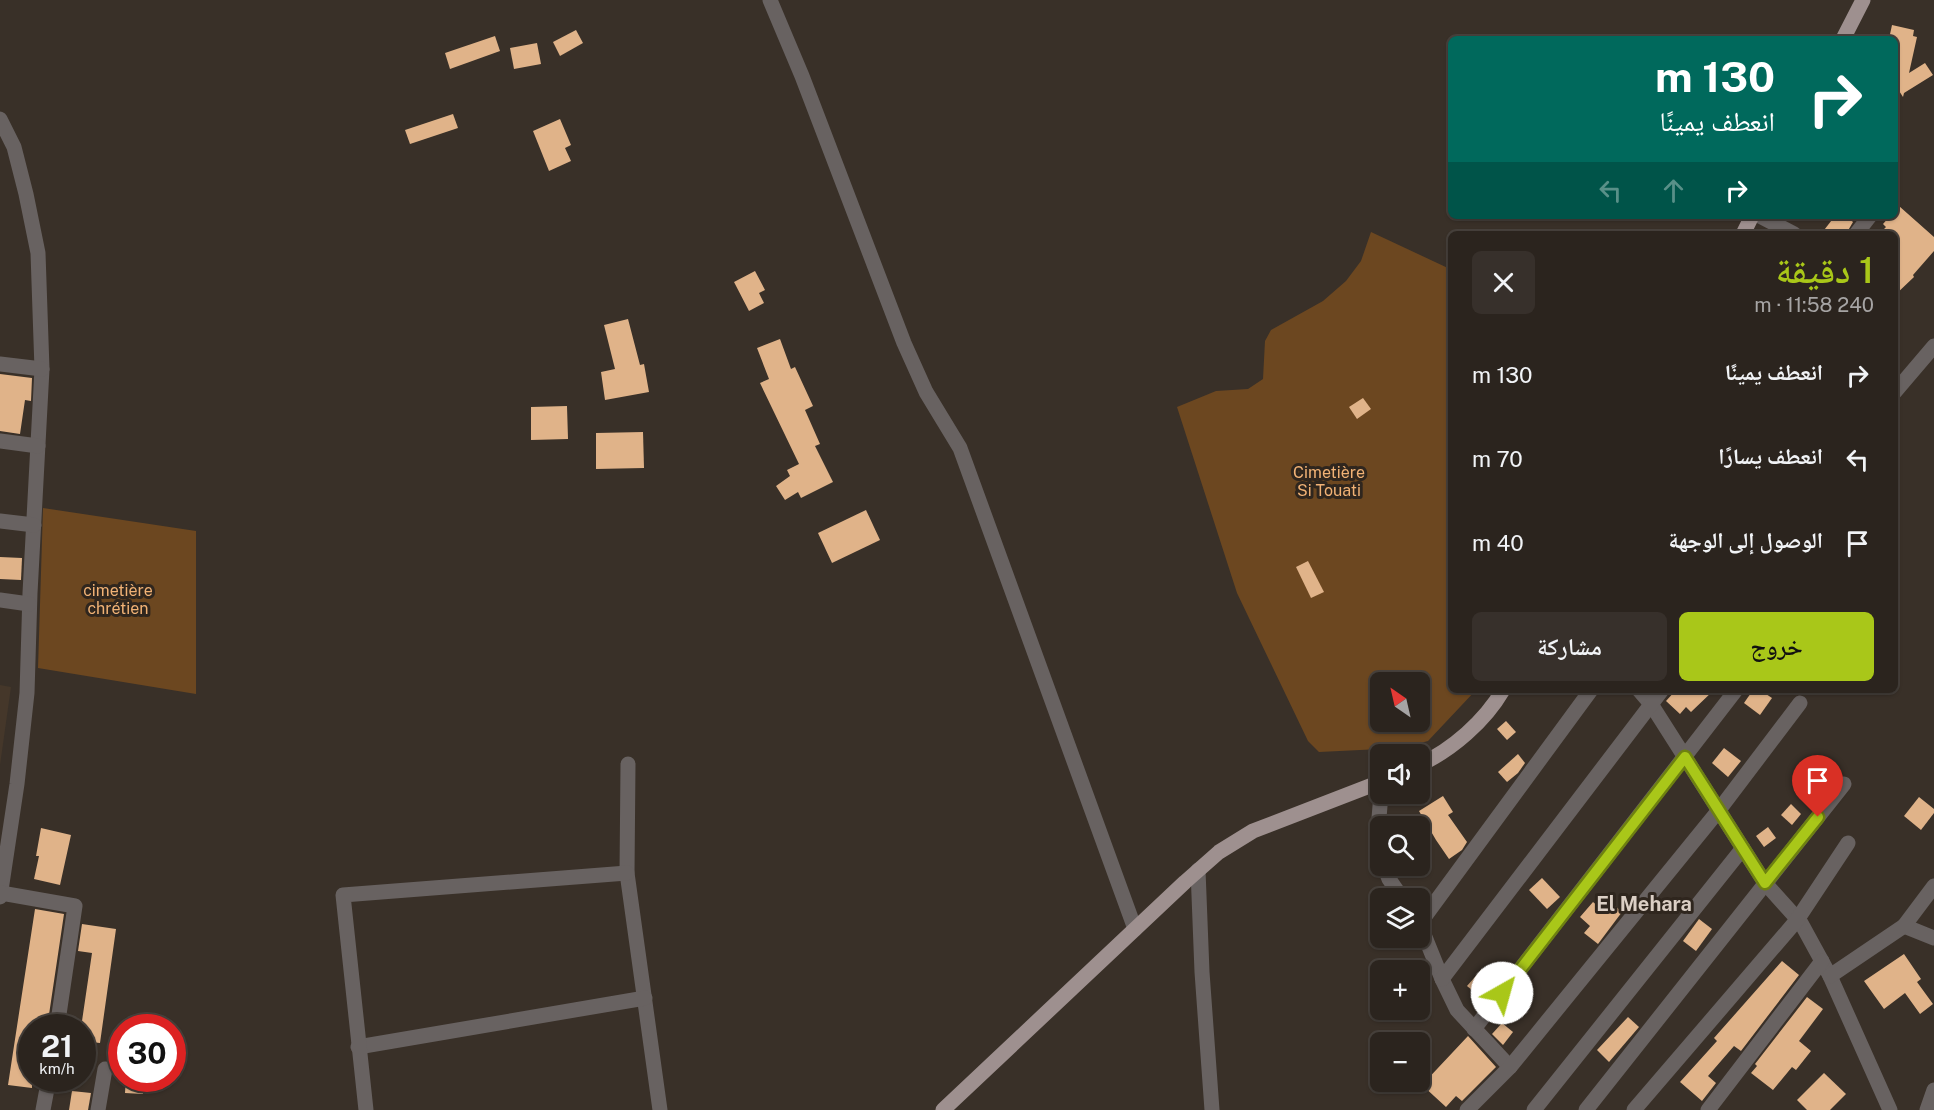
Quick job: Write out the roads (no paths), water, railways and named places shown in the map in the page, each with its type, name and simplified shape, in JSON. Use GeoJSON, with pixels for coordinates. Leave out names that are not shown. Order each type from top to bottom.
{"type":"FeatureCollection","features":[{"type":"Feature","properties":{"kind":"main road"},"geometry":{"type":"LineString","coordinates":[[1845,36],[1863,0]]}},
{"type":"Feature","properties":{"kind":"main road"},"geometry":{"type":"LineString","coordinates":[[1430,759],[1468,733],[1495,704],[1501,693]]}},
{"type":"Feature","properties":{"kind":"main road"},"geometry":{"type":"LineString","coordinates":[[943,1110],[1219,852],[1253,831],[1370,786]]}},
{"type":"Feature","properties":{"kind":"street"},"geometry":{"type":"LineString","coordinates":[[770,0],[802,76],[904,344],[926,392],[960,448],[1135,929]]}},
{"type":"Feature","properties":{"kind":"street"},"geometry":{"type":"LineString","coordinates":[[0,119],[14,147],[38,253],[42,369],[27,693],[17,783],[0,895],[75,906],[59,1014]]}},
{"type":"Feature","properties":{"kind":"street"},"geometry":{"type":"LineString","coordinates":[[1766,219],[1788,231]]}},
{"type":"Feature","properties":{"kind":"street"},"geometry":{"type":"LineString","coordinates":[[1858,231],[1868,219]]}},
{"type":"Feature","properties":{"kind":"street"},"geometry":{"type":"LineString","coordinates":[[1898,388],[1934,346]]}},
{"type":"Feature","properties":{"kind":"street"},"geometry":{"type":"LineString","coordinates":[[0,364],[42,369]]}},
{"type":"Feature","properties":{"kind":"street"},"geometry":{"type":"LineString","coordinates":[[0,441],[38,446]]}},
{"type":"Feature","properties":{"kind":"street"},"geometry":{"type":"LineString","coordinates":[[0,520],[33,525]]}},
{"type":"Feature","properties":{"kind":"street"},"geometry":{"type":"LineString","coordinates":[[0,600],[30,604]]}},
{"type":"Feature","properties":{"kind":"street"},"geometry":{"type":"LineString","coordinates":[[1430,907],[1589,693]]}},
{"type":"Feature","properties":{"kind":"street"},"geometry":{"type":"LineString","coordinates":[[1642,693],[1651,704],[1765,883],[1797,920],[1822,961],[1890,1110]]}},
{"type":"Feature","properties":{"kind":"street"},"geometry":{"type":"LineString","coordinates":[[1442,979],[1660,693]]}},
{"type":"Feature","properties":{"kind":"street"},"geometry":{"type":"LineString","coordinates":[[1474,1029],[1734,693]]}},
{"type":"Feature","properties":{"kind":"street"},"geometry":{"type":"LineString","coordinates":[[1467,1110],[1510,1067],[1719,810],[1800,703]]}},
{"type":"Feature","properties":{"kind":"street"},"geometry":{"type":"LineString","coordinates":[[628,764],[627,873],[660,1110]]}},
{"type":"Feature","properties":{"kind":"street"},"geometry":{"type":"LineString","coordinates":[[1586,1110],[1844,784]]}},
{"type":"Feature","properties":{"kind":"street"},"geometry":{"type":"LineString","coordinates":[[1634,1110],[1797,920],[1848,843]]}},
{"type":"Feature","properties":{"kind":"street"},"geometry":{"type":"LineString","coordinates":[[1533,1110],[1743,848]]}},
{"type":"Feature","properties":{"kind":"street"},"geometry":{"type":"LineString","coordinates":[[1198,870],[1202,972],[1212,1110]]}},
{"type":"Feature","properties":{"kind":"street"},"geometry":{"type":"LineString","coordinates":[[366,1110],[344,895],[627,873]]}},
{"type":"Feature","properties":{"kind":"street"},"geometry":{"type":"LineString","coordinates":[[1830,976],[1904,926],[1934,886]]}},
{"type":"Feature","properties":{"kind":"street"},"geometry":{"type":"LineString","coordinates":[[1904,926],[1934,938]]}},
{"type":"Feature","properties":{"kind":"street"},"geometry":{"type":"LineString","coordinates":[[1429,948],[1457,1010],[1510,1067]]}},
{"type":"Feature","properties":{"kind":"street"},"geometry":{"type":"LineString","coordinates":[[1708,1110],[1822,961]]}},
{"type":"Feature","properties":{"kind":"street"},"geometry":{"type":"LineString","coordinates":[[358,1047],[645,999]]}},
{"type":"Feature","properties":{"kind":"street"},"geometry":{"type":"LineString","coordinates":[[99,1110],[105,1069]]}},
{"type":"Feature","properties":{"kind":"street"},"geometry":{"type":"LineString","coordinates":[[1927,1110],[1934,1090]]}},
{"type":"Feature","properties":{"kind":"street"},"geometry":{"type":"LineString","coordinates":[[43,1110],[46,1092]]}},
{"type":"Feature","properties":{"kind":"district","name":"El Mehara"},"geometry":{"type":"Point","coordinates":[1644,904]}},
{"type":"Feature","properties":{"kind":"park label","name":"Cimetière Si Touati"},"geometry":{"type":"Point","coordinates":[1329,481]}},
{"type":"Feature","properties":{"kind":"park label","name":"cimetière chrétien"},"geometry":{"type":"Point","coordinates":[118,599]}}]}
